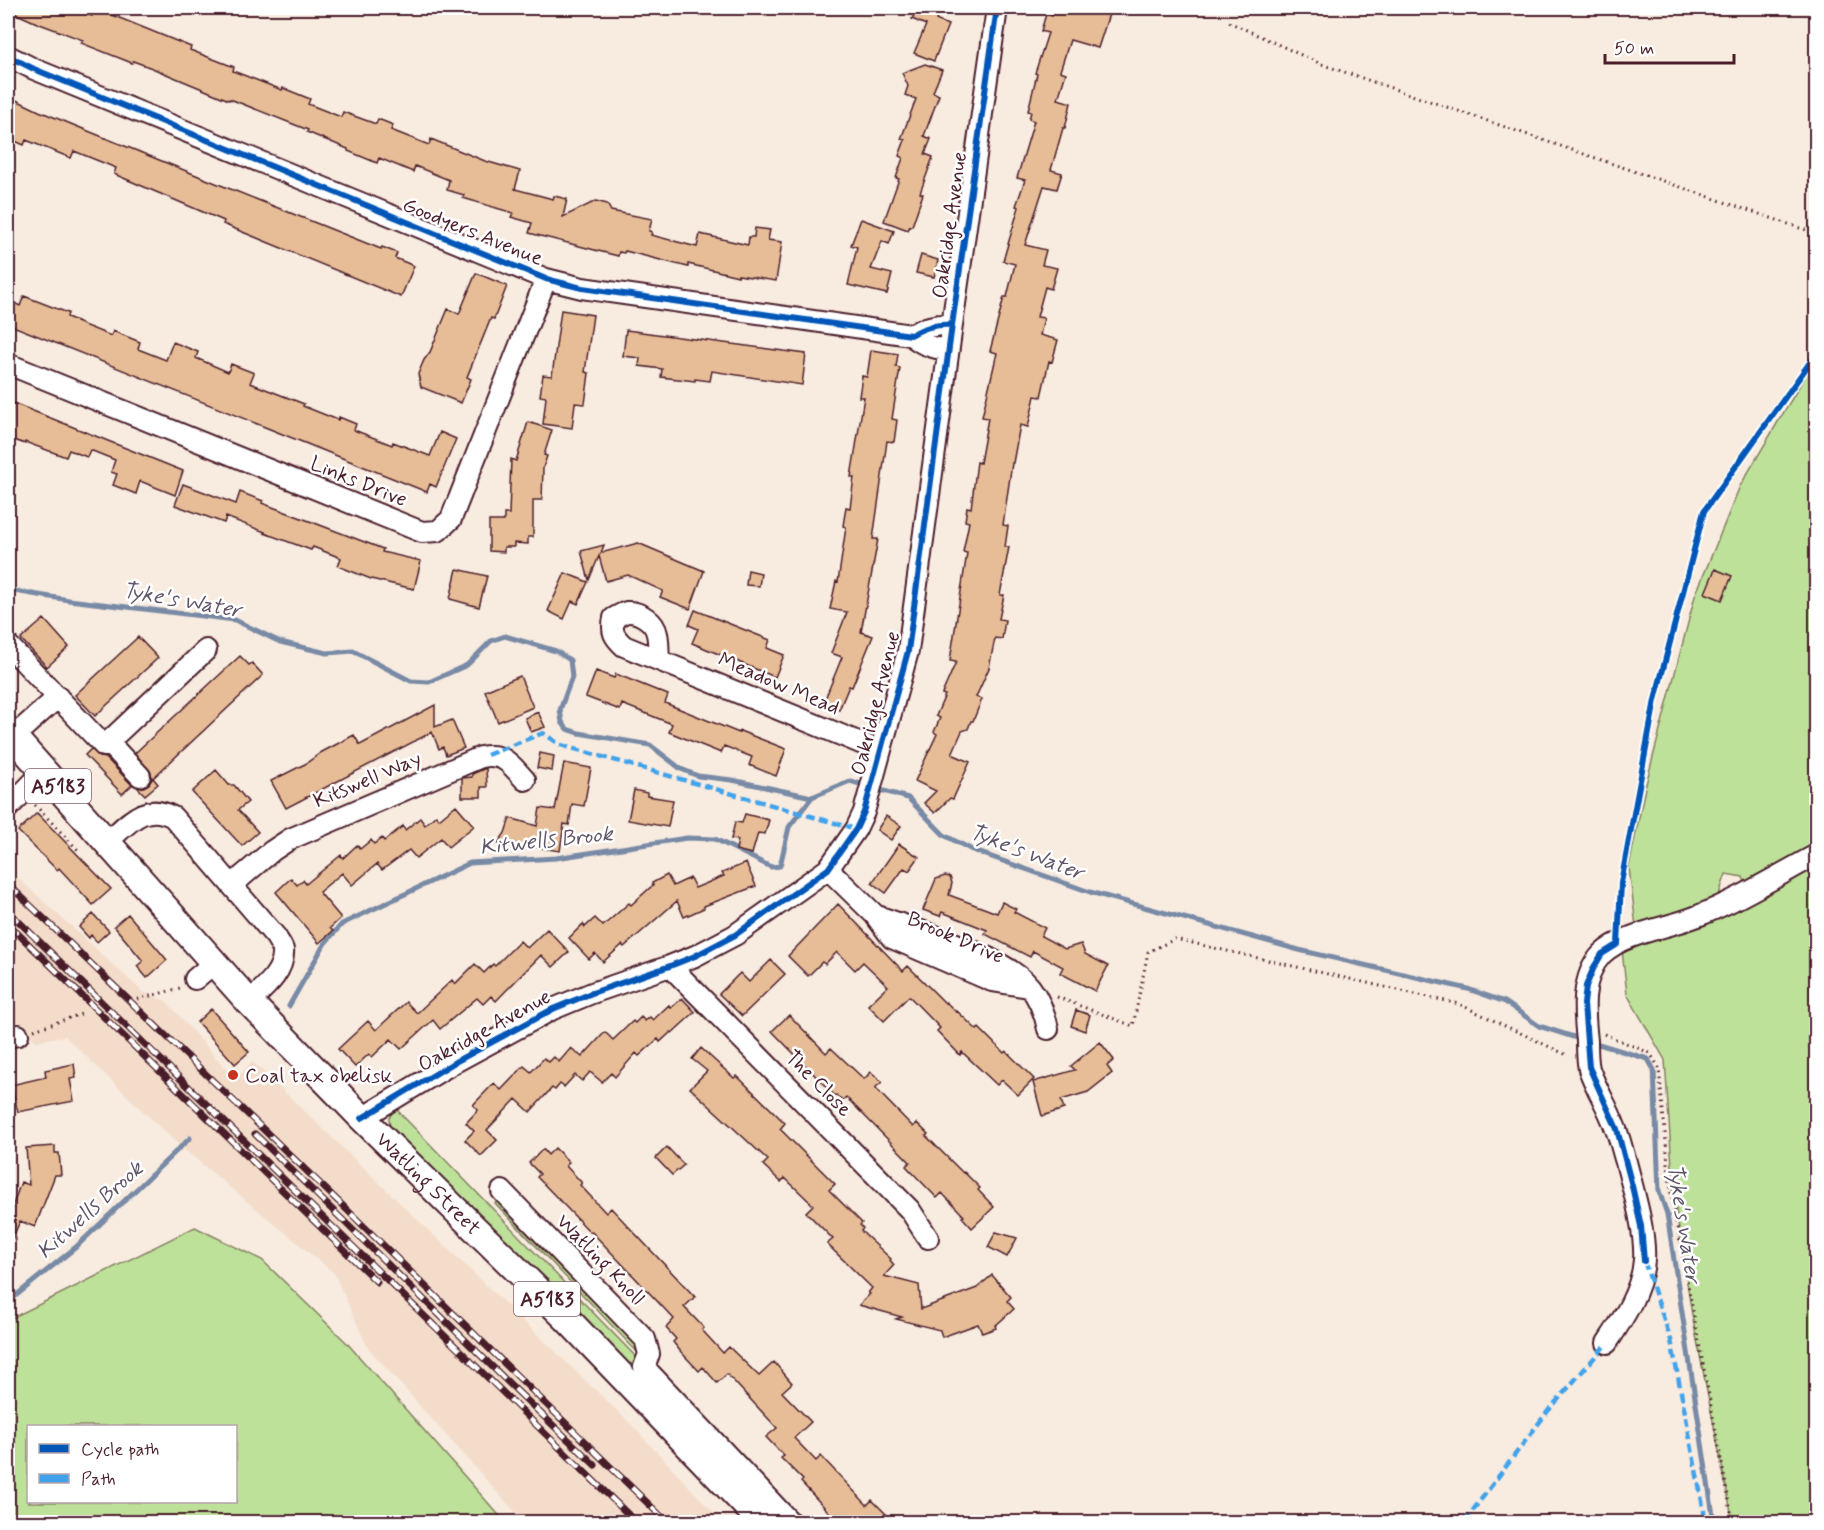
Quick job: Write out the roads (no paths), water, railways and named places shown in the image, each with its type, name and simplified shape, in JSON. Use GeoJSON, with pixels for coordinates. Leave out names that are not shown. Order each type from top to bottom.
{"type":"FeatureCollection","features":[{"type":"Feature","properties":{"kind":"main road","name":"Watling Street"},"geometry":{"type":"LineString","coordinates":[[10,734],[107,842],[205,971],[249,1002],[362,1118],[567,1319],[636,1374],[762,1522]]}},
{"type":"Feature","properties":{"kind":"street","name":"Oakridge Avenue"},"geometry":{"type":"LineString","coordinates":[[362,1118],[455,1062],[553,1009],[596,991],[695,956],[735,935],[828,869],[856,829],[871,789],[908,651],[997,8]]}},
{"type":"Feature","properties":{"kind":"street","name":"Goodyers Avenue"},"geometry":{"type":"LineString","coordinates":[[8,56],[33,69],[546,279],[582,288],[911,334],[926,327],[952,325]]}},
{"type":"Feature","properties":{"kind":"street","name":"Links Drive"},"geometry":{"type":"LineString","coordinates":[[8,364],[422,532],[438,531],[451,519],[546,279]]}},
{"type":"Feature","properties":{"kind":"street","name":"Goodyers Avenue"},"geometry":{"type":"LineString","coordinates":[[911,334],[920,343],[948,350]]}},
{"type":"Feature","properties":{"kind":"street"},"geometry":{"type":"LineString","coordinates":[[9,646],[104,746],[206,650]]}},
{"type":"Feature","properties":{"kind":"street","name":"Meadow Mead"},"geometry":{"type":"LineString","coordinates":[[658,660],[880,751]]}},
{"type":"Feature","properties":{"kind":"street"},"geometry":{"type":"LineString","coordinates":[[10,734],[58,697]]}},
{"type":"Feature","properties":{"kind":"street"},"geometry":{"type":"LineString","coordinates":[[108,743],[140,776]]}},
{"type":"Feature","properties":{"kind":"street","name":"Kitswell Way"},"geometry":{"type":"LineString","coordinates":[[233,884],[290,839],[481,757],[487,755],[503,757],[525,780]]}},
{"type":"Feature","properties":{"kind":"street"},"geometry":{"type":"LineString","coordinates":[[8,808],[44,771]]}},
{"type":"Feature","properties":{"kind":"street"},"geometry":{"type":"LineString","coordinates":[[107,842],[142,813],[150,810],[166,813],[173,817],[233,884],[276,937],[283,950],[280,967],[270,982],[249,1002]]}},
{"type":"Feature","properties":{"kind":"street"},"geometry":{"type":"LineString","coordinates":[[1607,1343],[1623,1319],[1635,1294],[1644,1261],[1641,1226],[1617,1129],[1589,1067],[1584,1004],[1586,986],[1594,967],[1602,954],[1635,936],[1694,917],[1722,905],[1816,855]]}},
{"type":"Feature","properties":{"kind":"street","name":"Brook Drive"},"geometry":{"type":"LineString","coordinates":[[828,869],[875,915],[963,947],[1007,968],[1029,987],[1045,1013],[1048,1029]]}},
{"type":"Feature","properties":{"kind":"street","name":"The Close"},"geometry":{"type":"LineString","coordinates":[[670,966],[910,1210],[928,1238]]}},
{"type":"Feature","properties":{"kind":"street","name":"Watling Knoll"},"geometry":{"type":"LineString","coordinates":[[502,1191],[645,1339],[649,1354],[636,1374]]}},
{"type":"Feature","properties":{"kind":"street"},"geometry":{"type":"LineString","coordinates":[[636,1374],[790,1522]]}},
{"type":"Feature","properties":{"kind":"waterway","name":"Tyke's Water"},"geometry":{"type":"LineString","coordinates":[[8,590],[69,600],[235,620],[280,642],[327,653],[353,651],[411,681],[429,682],[467,665],[491,641],[505,636],[556,651],[570,660],[572,677],[560,710],[562,722],[567,729],[650,745],[681,769],[698,776],[732,780],[812,797],[850,781],[908,798],[944,835],[972,850],[1090,892],[1299,950],[1468,989],[1505,1002],[1539,1026],[1583,1040]]}},
{"type":"Feature","properties":{"kind":"waterway","name":"Kitwells Brook"},"geometry":{"type":"LineString","coordinates":[[289,1006],[325,943],[342,924],[470,863],[556,858],[687,838],[715,839],[771,867],[780,866],[789,827],[812,797]]}},
{"type":"Feature","properties":{"kind":"waterway","name":"Tyke's Water"},"geometry":{"type":"LineString","coordinates":[[1592,1042],[1648,1059],[1654,1070],[1659,1191],[1667,1214],[1714,1522]]}},
{"type":"Feature","properties":{"kind":"waterway","name":"Kitwells Brook"},"geometry":{"type":"LineString","coordinates":[[8,1302],[76,1247],[190,1138]]}},
{"type":"Feature","properties":{"kind":"railway"},"geometry":{"type":"LineString","coordinates":[[8,884],[667,1522]]}},
{"type":"Feature","properties":{"kind":"railway"},"geometry":{"type":"LineString","coordinates":[[8,911],[636,1522]]}},
{"type":"Feature","properties":{"kind":"railway"},"geometry":{"type":"LineString","coordinates":[[8,924],[377,1282]]}},
{"type":"Feature","properties":{"kind":"railway"},"geometry":{"type":"LineString","coordinates":[[255,1134],[595,1465]]}},
{"type":"Feature","properties":{"kind":"place","name":"Coal tax obelisk"},"geometry":{"type":"Point","coordinates":[233,1075]}}]}
